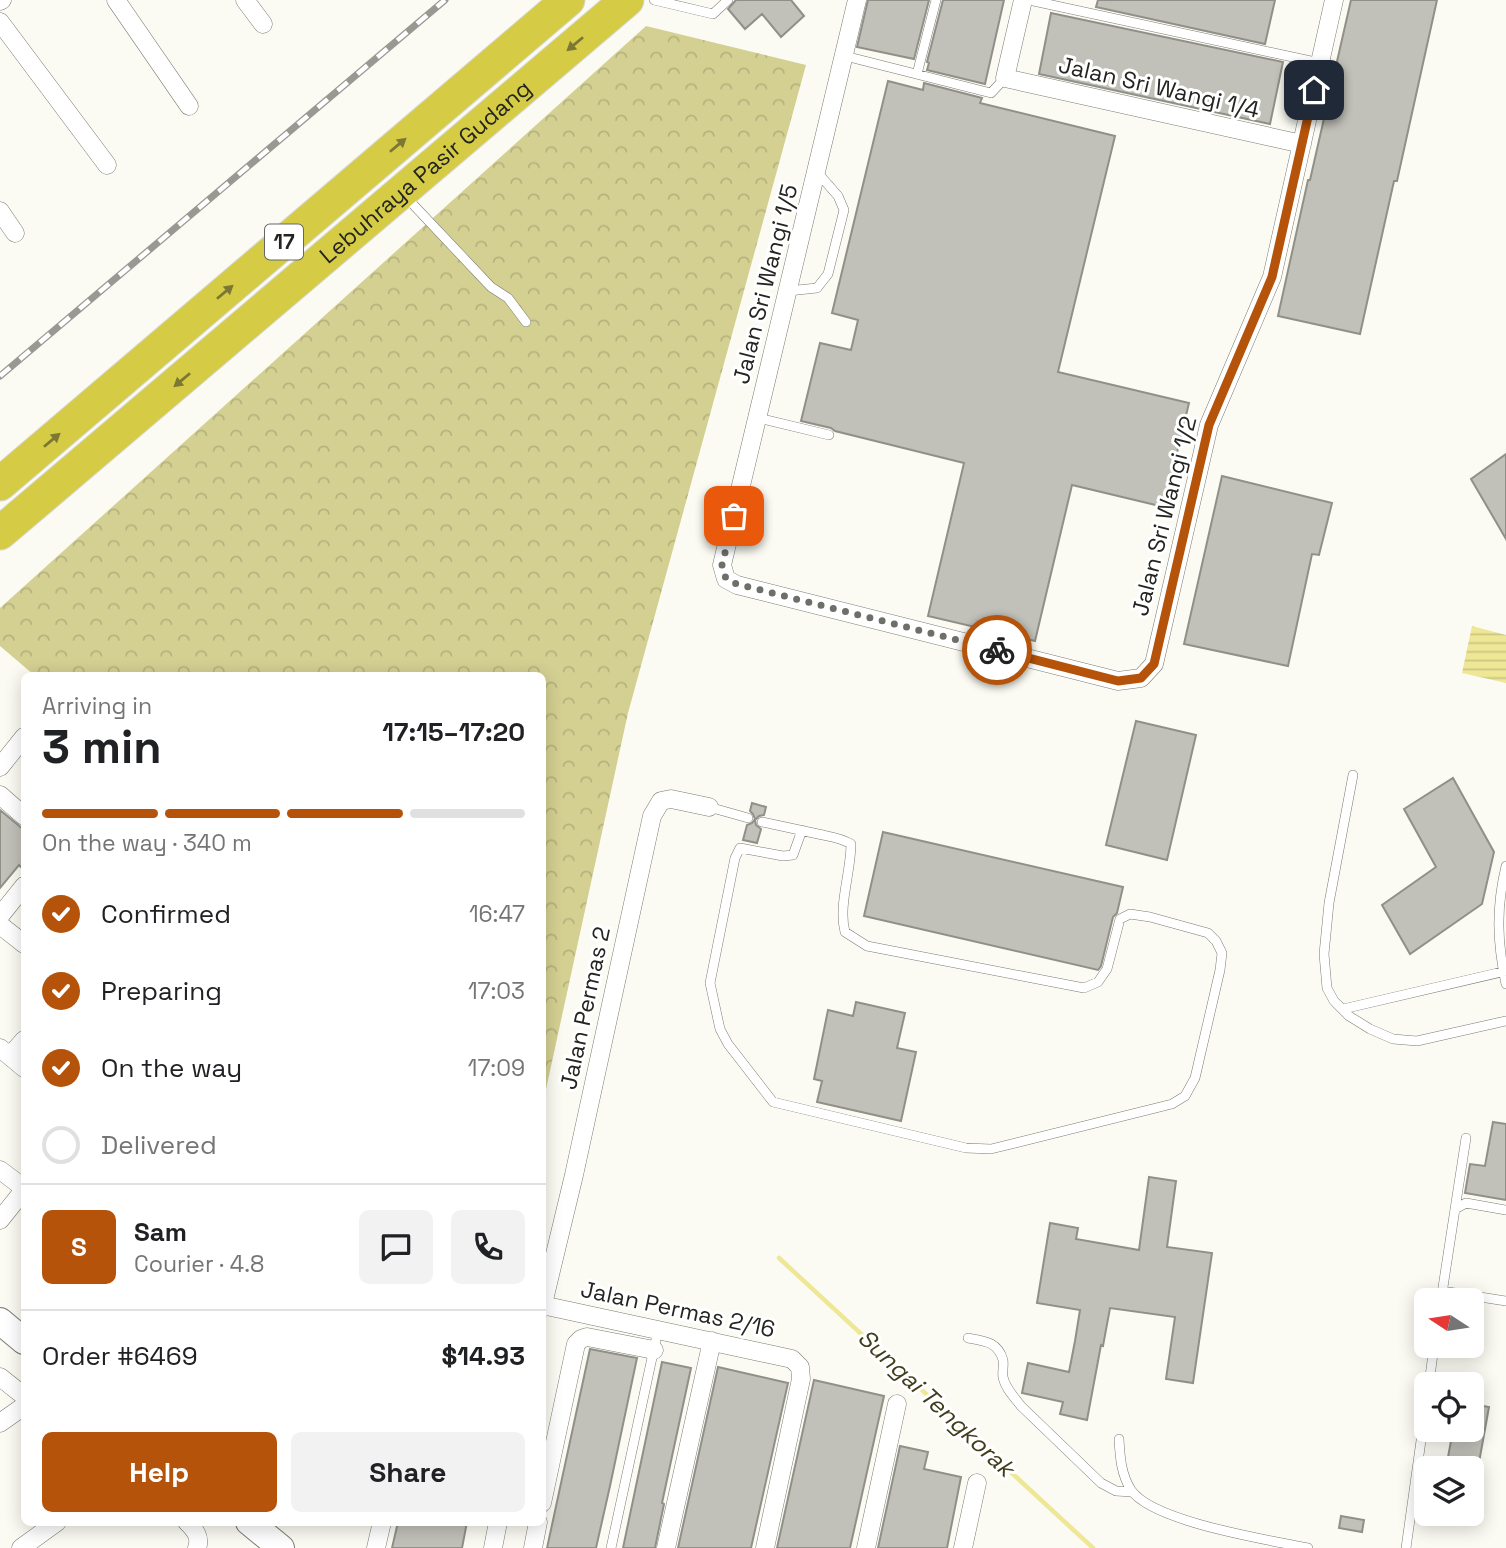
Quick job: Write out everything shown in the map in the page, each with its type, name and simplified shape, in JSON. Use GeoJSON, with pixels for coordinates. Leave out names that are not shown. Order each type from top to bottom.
{"type":"FeatureCollection","features":[{"type":"Feature","properties":{"kind":"highway","name":"Lebuhraya Pasir Gudang"},"geometry":{"type":"LineString","coordinates":[[0,484],[568,0]]}},
{"type":"Feature","properties":{"kind":"highway","name":"Lebuhraya Pasir Gudang"},"geometry":{"type":"LineString","coordinates":[[0,533],[627,0]]}},
{"type":"Feature","properties":{"kind":"street"},"geometry":{"type":"LineString","coordinates":[[116,0],[189,106]]}},
{"type":"Feature","properties":{"kind":"street"},"geometry":{"type":"LineString","coordinates":[[244,0],[263,24]]}},
{"type":"Feature","properties":{"kind":"street","name":"Jalan Sri Wangi 1/5"},"geometry":{"type":"LineString","coordinates":[[726,579],[722,565],[858,0]]}},
{"type":"Feature","properties":{"kind":"street"},"geometry":{"type":"LineString","coordinates":[[1005,78],[1023,0]]}},
{"type":"Feature","properties":{"kind":"street","name":"Jalan Sri Wangi 1/2"},"geometry":{"type":"LineString","coordinates":[[726,579],[1118,681],[1141,678],[1154,664],[1209,425],[1272,277],[1334,0]]}},
{"type":"Feature","properties":{"kind":"street"},"geometry":{"type":"LineString","coordinates":[[0,22],[107,165]]}},
{"type":"Feature","properties":{"kind":"street","name":"Jalan Sri Wangi 1/4"},"geometry":{"type":"LineString","coordinates":[[1005,78],[1302,144]]}},
{"type":"Feature","properties":{"kind":"street"},"geometry":{"type":"LineString","coordinates":[[0,211],[15,233]]}},
{"type":"Feature","properties":{"kind":"street"},"geometry":{"type":"LineString","coordinates":[[0,766],[21,741]]}},
{"type":"Feature","properties":{"kind":"street"},"geometry":{"type":"LineString","coordinates":[[0,795],[21,814]]}},
{"type":"Feature","properties":{"kind":"street","name":"Jalan Permas 2"},"geometry":{"type":"LineString","coordinates":[[546,1293],[652,816],[661,801],[671,799],[709,807]]}},
{"type":"Feature","properties":{"kind":"street"},"geometry":{"type":"LineString","coordinates":[[0,916],[21,890]]}},
{"type":"Feature","properties":{"kind":"street"},"geometry":{"type":"LineString","coordinates":[[0,925],[21,942]]}},
{"type":"Feature","properties":{"kind":"street"},"geometry":{"type":"LineString","coordinates":[[21,1042],[5,1052],[21,1065]]}},
{"type":"Feature","properties":{"kind":"street"},"geometry":{"type":"LineString","coordinates":[[0,1170],[21,1187]]}},
{"type":"Feature","properties":{"kind":"street"},"geometry":{"type":"LineString","coordinates":[[0,1220],[21,1193]]}},
{"type":"Feature","properties":{"kind":"street","name":"Jalan Permas 2/16"},"geometry":{"type":"LineString","coordinates":[[546,1307],[792,1359],[800,1367],[801,1379],[765,1548]]}},
{"type":"Feature","properties":{"kind":"street"},"geometry":{"type":"LineString","coordinates":[[0,1321],[21,1338]]}},
{"type":"Feature","properties":{"kind":"street"},"geometry":{"type":"LineString","coordinates":[[546,1473],[576,1344],[587,1337],[654,1350]]}},
{"type":"Feature","properties":{"kind":"street"},"geometry":{"type":"LineString","coordinates":[[666,1548],[712,1341]]}},
{"type":"Feature","properties":{"kind":"street"},"geometry":{"type":"LineString","coordinates":[[0,1377],[21,1394]]}},
{"type":"Feature","properties":{"kind":"street"},"geometry":{"type":"LineString","coordinates":[[866,1548],[897,1404]]}},
{"type":"Feature","properties":{"kind":"street"},"geometry":{"type":"LineString","coordinates":[[0,1423],[21,1408]]}},
{"type":"Feature","properties":{"kind":"street"},"geometry":{"type":"LineString","coordinates":[[963,1548],[977,1483]]}},
{"type":"Feature","properties":{"kind":"street"},"geometry":{"type":"LineString","coordinates":[[21,1548],[51,1526]]}},
{"type":"Feature","properties":{"kind":"street"},"geometry":{"type":"LineString","coordinates":[[191,1526],[199,1538],[197,1548]]}},
{"type":"Feature","properties":{"kind":"street"},"geometry":{"type":"LineString","coordinates":[[254,1526],[281,1548]]}},
{"type":"Feature","properties":{"kind":"street"},"geometry":{"type":"LineString","coordinates":[[376,1548],[381,1526]]}},
{"type":"Feature","properties":{"kind":"street"},"geometry":{"type":"LineString","coordinates":[[493,1548],[497,1526]]}},
{"type":"Feature","properties":{"kind":"street"},"geometry":{"type":"LineString","coordinates":[[533,1548],[537,1526]]}},
{"type":"Feature","properties":{"kind":"lane"},"geometry":{"type":"LineString","coordinates":[[654,0],[713,14],[728,0]]}},
{"type":"Feature","properties":{"kind":"lane"},"geometry":{"type":"LineString","coordinates":[[917,74],[936,0]]}},
{"type":"Feature","properties":{"kind":"lane"},"geometry":{"type":"LineString","coordinates":[[1028,0],[1320,63]]}},
{"type":"Feature","properties":{"kind":"lane"},"geometry":{"type":"LineString","coordinates":[[845,56],[991,93],[1005,78]]}},
{"type":"Feature","properties":{"kind":"lane"},"geometry":{"type":"LineString","coordinates":[[788,291],[817,288],[828,274],[844,210],[838,196],[817,172]]}},
{"type":"Feature","properties":{"kind":"lane"},"geometry":{"type":"LineString","coordinates":[[402,192],[491,287],[508,299],[526,322]]}},
{"type":"Feature","properties":{"kind":"lane"},"geometry":{"type":"LineString","coordinates":[[758,418],[829,435]]}},
{"type":"Feature","properties":{"kind":"lane"},"geometry":{"type":"LineString","coordinates":[[1353,775],[1329,902],[1324,954],[1327,988],[1334,1001],[1349,1016],[1393,1039],[1417,1041],[1506,1021]]}},
{"type":"Feature","properties":{"kind":"lane"},"geometry":{"type":"LineString","coordinates":[[709,807],[748,818]]}},
{"type":"Feature","properties":{"kind":"lane"},"geometry":{"type":"LineString","coordinates":[[762,822],[802,830],[841,838],[851,844],[842,920],[845,932],[867,946],[1084,988],[1098,982],[1107,968],[1120,919],[1130,914],[1208,933],[1216,940],[1222,953],[1220,970],[1195,1078],[1185,1096],[1172,1104],[991,1149],[966,1148],[773,1102],[724,1037],[710,983],[735,858],[740,849],[783,856],[793,855],[802,830]]}},
{"type":"Feature","properties":{"kind":"lane"},"geometry":{"type":"LineString","coordinates":[[1506,866],[1500,889],[1506,984]]}},
{"type":"Feature","properties":{"kind":"lane"},"geometry":{"type":"LineString","coordinates":[[1343,1009],[1505,971]]}},
{"type":"Feature","properties":{"kind":"lane"},"geometry":{"type":"LineString","coordinates":[[1442,1288],[1466,1138]]}},
{"type":"Feature","properties":{"kind":"lane"},"geometry":{"type":"LineString","coordinates":[[1455,1209],[1466,1203],[1506,1210]]}},
{"type":"Feature","properties":{"kind":"lane"},"geometry":{"type":"LineString","coordinates":[[1484,1299],[1506,1301]]}},
{"type":"Feature","properties":{"kind":"lane"},"geometry":{"type":"LineString","coordinates":[[611,1548],[658,1330]]}},
{"type":"Feature","properties":{"kind":"lane"},"geometry":{"type":"LineString","coordinates":[[968,1338],[987,1341],[998,1349],[1003,1363],[1003,1377],[1016,1399],[1101,1483],[1116,1491],[1132,1492]]}},
{"type":"Feature","properties":{"kind":"lane"},"geometry":{"type":"LineString","coordinates":[[1119,1439],[1121,1469],[1132,1492],[1146,1504],[1197,1524],[1308,1548]]}},
{"type":"Feature","properties":{"kind":"lane"},"geometry":{"type":"LineString","coordinates":[[1406,1548],[1421,1442]]}},
{"type":"Feature","properties":{"kind":"green space"},"geometry":{"type":"Polygon","coordinates":[[[646,26],[806,65],[628,713],[546,1089],[546,672],[30,672],[0,646],[0,608],[646,26]]]}},
{"type":"Feature","properties":{"kind":"shaded area"},"geometry":{"type":"Polygon","coordinates":[[[1472,626],[1506,635],[1506,683],[1462,673],[1472,626]]]}},
{"type":"Feature","properties":{"kind":"building"},"geometry":{"type":"Polygon","coordinates":[[[736,0],[791,0],[804,16],[781,37],[762,14],[745,29],[728,9],[736,0]]]}},
{"type":"Feature","properties":{"kind":"building"},"geometry":{"type":"Polygon","coordinates":[[[868,0],[929,0],[914,59],[857,47],[868,0]]]}},
{"type":"Feature","properties":{"kind":"building"},"geometry":{"type":"Polygon","coordinates":[[[943,0],[1004,0],[985,84],[927,70],[943,0]]]}},
{"type":"Feature","properties":{"kind":"building"},"geometry":{"type":"Polygon","coordinates":[[[1098,0],[1275,0],[1265,44],[1096,7],[1098,0]]]}},
{"type":"Feature","properties":{"kind":"building"},"geometry":{"type":"Polygon","coordinates":[[[1351,0],[1437,0],[1360,334],[1278,316],[1351,0]]]}},
{"type":"Feature","properties":{"kind":"building"},"geometry":{"type":"Polygon","coordinates":[[[1051,13],[1283,62],[1270,124],[1039,74],[1051,13]]]}},
{"type":"Feature","properties":{"kind":"building"},"geometry":{"type":"Polygon","coordinates":[[[888,81],[923,90],[924,83],[982,98],[980,103],[1115,136],[1058,372],[1189,403],[1164,507],[1072,485],[1035,641],[928,616],[964,463],[801,421],[820,343],[851,350],[858,320],[832,313],[888,81]]]}},
{"type":"Feature","properties":{"kind":"building"},"geometry":{"type":"Polygon","coordinates":[[[1506,454],[1506,539],[1471,479],[1506,454]]]}},
{"type":"Feature","properties":{"kind":"building"},"geometry":{"type":"Polygon","coordinates":[[[1222,476],[1332,503],[1319,555],[1312,554],[1288,666],[1184,644],[1222,476]]]}},
{"type":"Feature","properties":{"kind":"building"},"geometry":{"type":"Polygon","coordinates":[[[1136,721],[1196,735],[1167,860],[1106,845],[1136,721]]]}},
{"type":"Feature","properties":{"kind":"building"},"geometry":{"type":"Polygon","coordinates":[[[1453,778],[1494,852],[1482,904],[1410,954],[1382,905],[1436,867],[1404,809],[1453,778]]]}},
{"type":"Feature","properties":{"kind":"building"},"geometry":{"type":"Polygon","coordinates":[[[752,803],[766,807],[764,815],[755,820],[761,829],[757,843],[743,840],[747,825],[755,819],[750,811],[752,803]]]}},
{"type":"Feature","properties":{"kind":"building"},"geometry":{"type":"Polygon","coordinates":[[[0,810],[21,828],[21,867],[19,865],[0,888],[0,810]]]}},
{"type":"Feature","properties":{"kind":"building"},"geometry":{"type":"Polygon","coordinates":[[[883,832],[1123,887],[1101,966],[1098,970],[864,916],[883,832]]]}},
{"type":"Feature","properties":{"kind":"building"},"geometry":{"type":"Polygon","coordinates":[[[856,1002],[905,1013],[897,1048],[916,1052],[901,1121],[817,1102],[822,1081],[814,1079],[828,1010],[853,1016],[856,1002]]]}},
{"type":"Feature","properties":{"kind":"building"},"geometry":{"type":"Polygon","coordinates":[[[1493,1122],[1506,1124],[1506,1200],[1465,1193],[1470,1164],[1485,1166],[1493,1122]]]}},
{"type":"Feature","properties":{"kind":"building"},"geometry":{"type":"Polygon","coordinates":[[[1149,1177],[1176,1181],[1167,1247],[1212,1253],[1193,1383],[1166,1379],[1175,1317],[1110,1308],[1087,1420],[1060,1414],[1063,1402],[1022,1393],[1028,1363],[1069,1372],[1075,1341],[1080,1310],[1037,1303],[1050,1223],[1078,1228],[1076,1239],[1139,1250],[1149,1177]]]}},
{"type":"Feature","properties":{"kind":"building"},"geometry":{"type":"Polygon","coordinates":[[[590,1349],[637,1358],[610,1486],[596,1548],[547,1548],[590,1349]]]}},
{"type":"Feature","properties":{"kind":"building"},"geometry":{"type":"Polygon","coordinates":[[[662,1362],[691,1368],[655,1548],[623,1548],[662,1362]]]}},
{"type":"Feature","properties":{"kind":"building"},"geometry":{"type":"Polygon","coordinates":[[[718,1367],[788,1383],[751,1548],[678,1548],[718,1367]]]}},
{"type":"Feature","properties":{"kind":"building"},"geometry":{"type":"Polygon","coordinates":[[[814,1380],[884,1396],[850,1548],[777,1548],[814,1380]]]}},
{"type":"Feature","properties":{"kind":"building"},"geometry":{"type":"Polygon","coordinates":[[[1484,1406],[1489,1407],[1484,1435],[1484,1406]]]}},
{"type":"Feature","properties":{"kind":"building"},"geometry":{"type":"Polygon","coordinates":[[[1451,1442],[1483,1442],[1480,1456],[1448,1456],[1451,1442]]]}},
{"type":"Feature","properties":{"kind":"building"},"geometry":{"type":"Polygon","coordinates":[[[900,1446],[928,1452],[924,1469],[961,1477],[947,1548],[878,1548],[900,1446]]]}},
{"type":"Feature","properties":{"kind":"building"},"geometry":{"type":"Polygon","coordinates":[[[1341,1516],[1364,1520],[1362,1532],[1339,1528],[1341,1516]]]}},
{"type":"Feature","properties":{"kind":"building"},"geometry":{"type":"Polygon","coordinates":[[[397,1526],[466,1526],[462,1548],[392,1548],[397,1526]]]}},
{"type":"Feature","properties":{"kind":"waterway","name":"Sungai Tengkorak"},"geometry":{"type":"LineString","coordinates":[[779,1258],[1093,1548]]}},
{"type":"Feature","properties":{"kind":"railway"},"geometry":{"type":"LineString","coordinates":[[0,376],[445,0]]}},
{"type":"Feature","properties":{"kind":"way so far"},"geometry":{"type":"LineString","coordinates":[[734,516],[722,565],[726,579],[997,650]]}},
{"type":"Feature","properties":{"kind":"route"},"geometry":{"type":"LineString","coordinates":[[997,650],[1118,681],[1141,678],[1154,664],[1209,425],[1272,277],[1314,90]]}}]}
